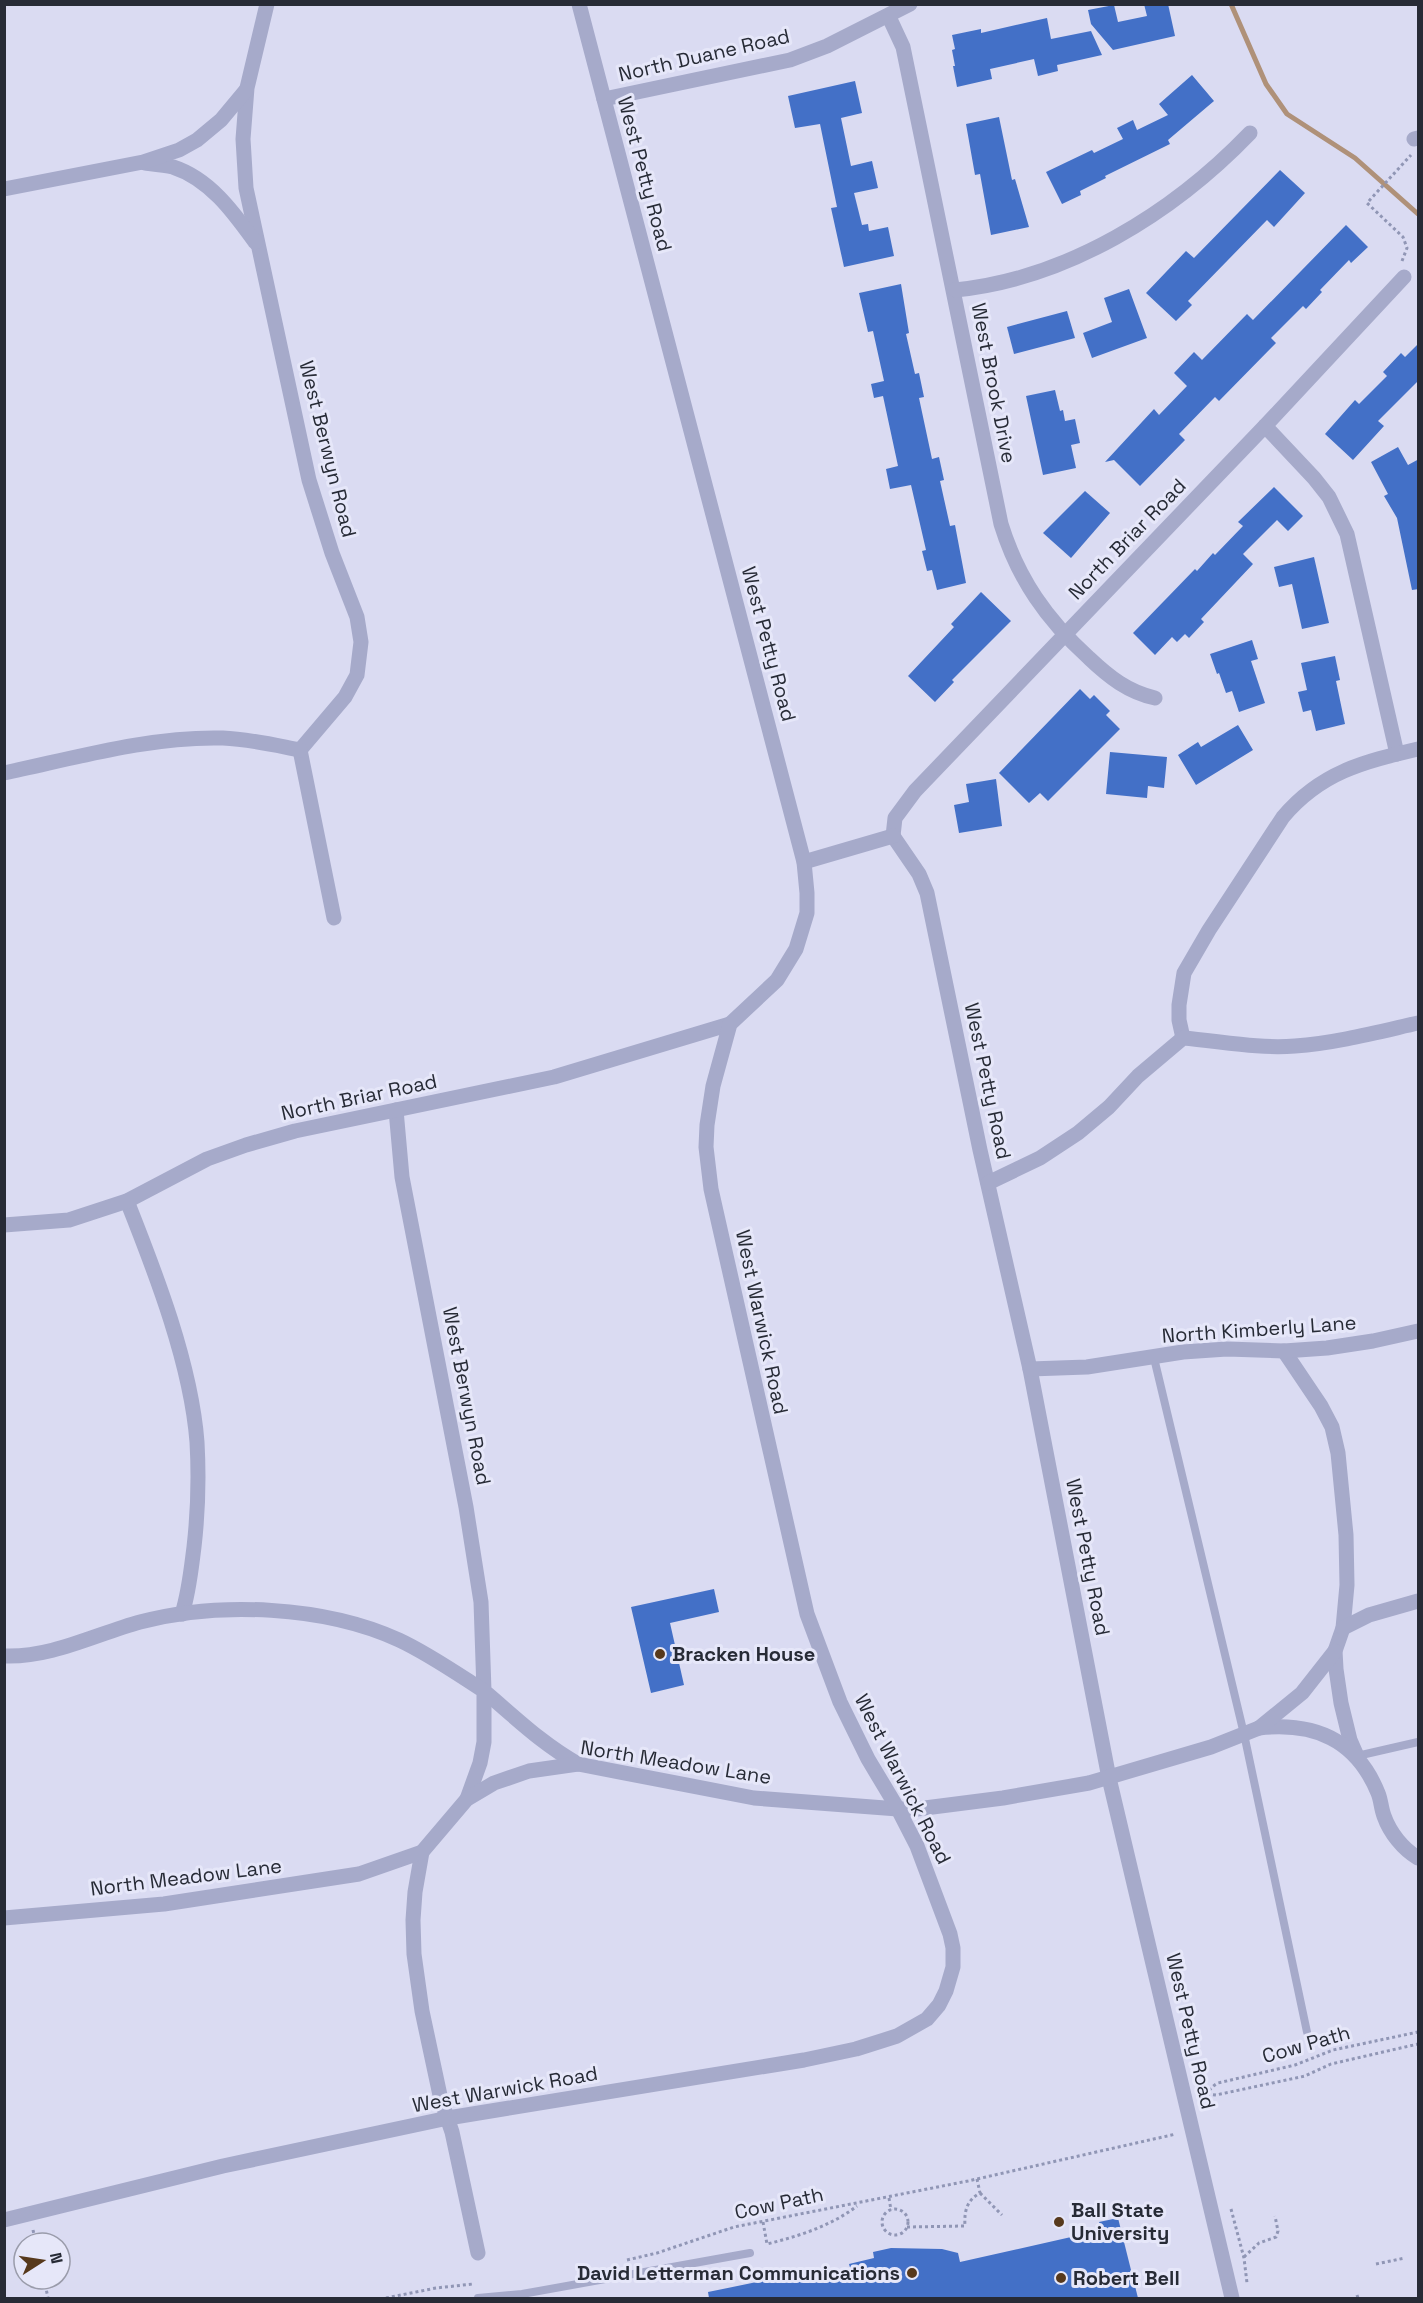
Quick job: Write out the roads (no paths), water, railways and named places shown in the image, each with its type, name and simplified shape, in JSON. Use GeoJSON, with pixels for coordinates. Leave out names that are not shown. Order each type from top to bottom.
{"type":"FeatureCollection","features":[{"type":"Feature","properties":{"kind":"street","name":"West Berwyn Road"},"geometry":{"type":"LineString","coordinates":[[267,4],[247,88],[243,161],[246,188],[309,480],[332,552],[357,617],[361,642],[357,675],[345,697],[300,750]]}},
{"type":"Feature","properties":{"kind":"street","name":"West Petty Road"},"geometry":{"type":"LineString","coordinates":[[579,4],[804,862]]}},
{"type":"Feature","properties":{"kind":"street","name":"North Duane Road"},"geometry":{"type":"LineString","coordinates":[[604,99],[790,60],[827,46],[910,4]]}},
{"type":"Feature","properties":{"kind":"street","name":"West Brook Drive"},"geometry":{"type":"LineString","coordinates":[[889,16],[903,47],[955,290],[1001,524],[1009,550],[1031,593],[1064,636],[1112,679],[1135,692],[1155,698]]}},
{"type":"Feature","properties":{"kind":"street"},"geometry":{"type":"LineString","coordinates":[[4,189],[142,162],[179,150],[197,140],[233,108],[247,88]]}},
{"type":"Feature","properties":{"kind":"street"},"geometry":{"type":"LineString","coordinates":[[955,290],[994,285],[1021,277],[1115,237],[1149,217],[1206,175],[1250,133]]}},
{"type":"Feature","properties":{"kind":"street"},"geometry":{"type":"LineString","coordinates":[[142,162],[174,168],[202,183],[228,206],[259,247]]}},
{"type":"Feature","properties":{"kind":"street","name":"North Briar Road"},"geometry":{"type":"LineString","coordinates":[[893,836],[895,818],[915,791],[1265,426],[1404,277]]}},
{"type":"Feature","properties":{"kind":"street"},"geometry":{"type":"LineString","coordinates":[[1265,426],[1329,497],[1347,534],[1397,754]]}},
{"type":"Feature","properties":{"kind":"street"},"geometry":{"type":"LineString","coordinates":[[4,773],[103,752],[185,739],[247,740],[300,750],[334,918]]}},
{"type":"Feature","properties":{"kind":"street"},"geometry":{"type":"LineString","coordinates":[[1183,1038],[1179,1020],[1179,1005],[1184,973],[1209,930],[1283,817],[1296,802],[1327,779],[1350,768],[1419,749]]}},
{"type":"Feature","properties":{"kind":"street"},"geometry":{"type":"LineString","coordinates":[[730,1024],[777,980],[796,949],[807,914],[804,862],[893,836]]}},
{"type":"Feature","properties":{"kind":"street","name":"West Petty Road"},"geometry":{"type":"LineString","coordinates":[[893,836],[920,874],[927,892],[1030,1369],[1109,1778],[1232,2298]]}},
{"type":"Feature","properties":{"kind":"street"},"geometry":{"type":"LineString","coordinates":[[988,1183],[1040,1158],[1078,1133],[1109,1107],[1138,1076],[1183,1038],[1294,1046],[1341,1040],[1419,1023]]}},
{"type":"Feature","properties":{"kind":"street","name":"North Briar Road"},"geometry":{"type":"LineString","coordinates":[[4,1225],[69,1220],[127,1201],[207,1159],[295,1131],[554,1077],[730,1024]]}},
{"type":"Feature","properties":{"kind":"street","name":"West Warwick Road"},"geometry":{"type":"LineString","coordinates":[[4,2220],[223,2166],[448,2118],[804,2060],[855,2049],[897,2036],[927,2019],[939,2005],[946,1992],[953,1966],[953,1948],[929,1874],[898,1809],[868,1759],[840,1702],[807,1614],[711,1189],[706,1147],[707,1125],[713,1086],[730,1024]]}},
{"type":"Feature","properties":{"kind":"street","name":"West Berwyn Road"},"geometry":{"type":"LineString","coordinates":[[396,1110],[402,1177],[457,1454],[481,1602],[486,1718],[480,1763],[467,1799]]}},
{"type":"Feature","properties":{"kind":"street"},"geometry":{"type":"LineString","coordinates":[[127,1201],[156,1274],[184,1368],[197,1440],[199,1504],[189,1593],[183,1614]]}},
{"type":"Feature","properties":{"kind":"street","name":"North Kimberly Lane"},"geometry":{"type":"LineString","coordinates":[[1030,1369],[1087,1367],[1227,1349],[1284,1351],[1373,1341],[1419,1331]]}},
{"type":"Feature","properties":{"kind":"street"},"geometry":{"type":"LineString","coordinates":[[1252,1731],[1302,1692],[1335,1651],[1343,1628],[1347,1585],[1346,1535],[1338,1453],[1332,1427],[1321,1406],[1284,1351]]}},
{"type":"Feature","properties":{"kind":"street"},"geometry":{"type":"LineString","coordinates":[[1343,1628],[1369,1615],[1419,1601]]}},
{"type":"Feature","properties":{"kind":"street"},"geometry":{"type":"LineString","coordinates":[[4,1656],[42,1653],[142,1622],[183,1614],[269,1611],[324,1616],[348,1621],[418,1649],[484,1691],[552,1749],[578,1764]]}},
{"type":"Feature","properties":{"kind":"street"},"geometry":{"type":"LineString","coordinates":[[1335,1651],[1341,1703],[1350,1740],[1379,1794],[1384,1816],[1393,1834],[1409,1852],[1419,1858]]}},
{"type":"Feature","properties":{"kind":"street"},"geometry":{"type":"LineString","coordinates":[[1252,1731],[1277,1726],[1301,1727],[1342,1743],[1357,1756]]}},
{"type":"Feature","properties":{"kind":"street","name":"North Meadow Lane"},"geometry":{"type":"LineString","coordinates":[[4,1918],[164,1904],[359,1874],[422,1852],[467,1799],[494,1783],[511,1776],[578,1764],[754,1798],[917,1809],[1003,1798],[1109,1778],[1179,1758],[1252,1731]]}},
{"type":"Feature","properties":{"kind":"street"},"geometry":{"type":"LineString","coordinates":[[422,1852],[414,1902],[414,1954],[424,2022],[478,2253]]}},
{"type":"Feature","properties":{"kind":"lane"},"geometry":{"type":"LineString","coordinates":[[1154,1358],[1252,1731],[1307,2032]]}},
{"type":"Feature","properties":{"kind":"lane"},"geometry":{"type":"LineString","coordinates":[[1357,1756],[1419,1742]]}},
{"type":"Feature","properties":{"kind":"lane"},"geometry":{"type":"LineString","coordinates":[[478,2298],[522,2294],[750,2253]]}},
{"type":"Feature","properties":{"kind":"waterway"},"geometry":{"type":"LineString","coordinates":[[1231,4],[1266,84],[1287,114],[1355,158],[1418,214]]}},
{"type":"Feature","properties":{"kind":"place","name":"Bracken House"},"geometry":{"type":"Point","coordinates":[660,1654]}},
{"type":"Feature","properties":{"kind":"place","name":"Ball State University"},"geometry":{"type":"Point","coordinates":[1059,2222]}},
{"type":"Feature","properties":{"kind":"place","name":"David Letterman Communications"},"geometry":{"type":"Point","coordinates":[912,2273]}},
{"type":"Feature","properties":{"kind":"place","name":"Robert Bell"},"geometry":{"type":"Point","coordinates":[1061,2278]}}]}
